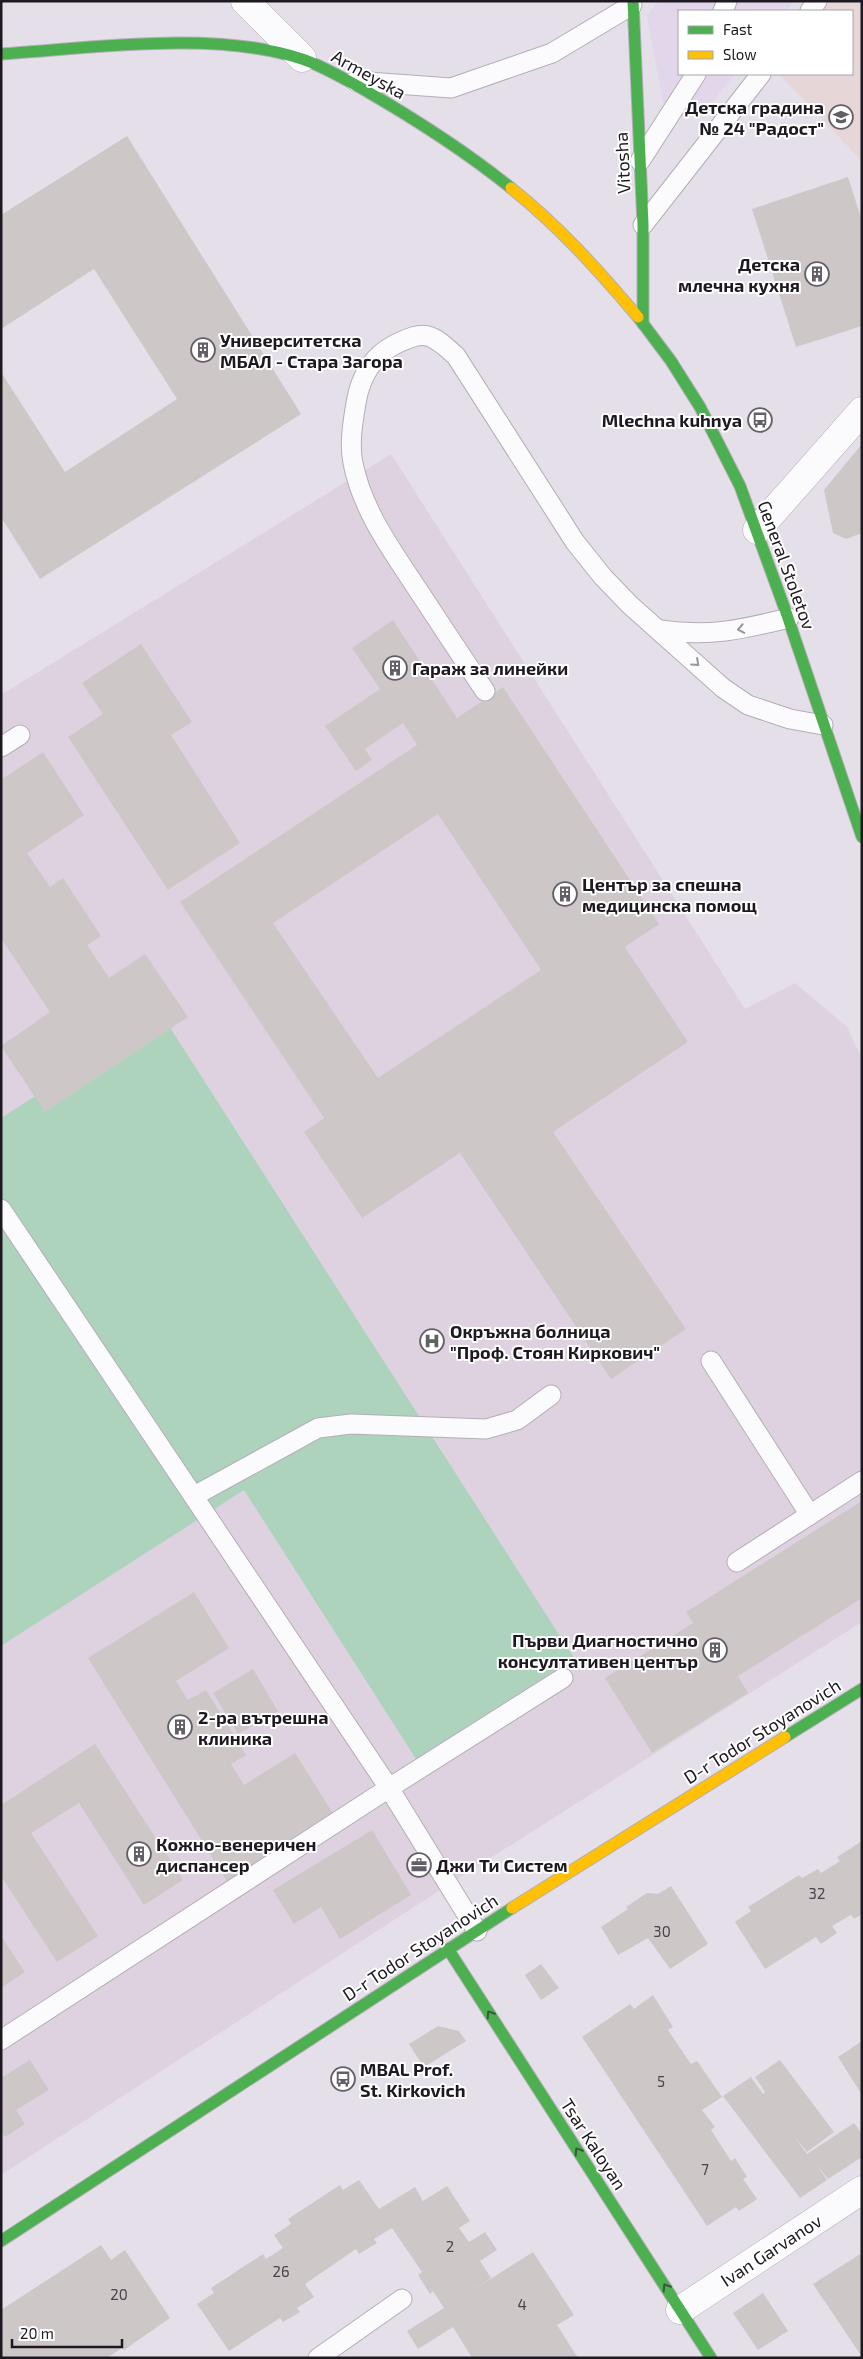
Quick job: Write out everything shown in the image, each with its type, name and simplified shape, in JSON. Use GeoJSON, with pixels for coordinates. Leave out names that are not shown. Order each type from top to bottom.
{"type":"FeatureCollection","features":[{"type":"Feature","properties":{"kind":"street"},"geometry":{"type":"LineString","coordinates":[[245,1],[302,58]]}},
{"type":"Feature","properties":{"kind":"street","name":"Vitosha"},"geometry":{"type":"LineString","coordinates":[[633,3],[643,226],[643,324]]}},
{"type":"Feature","properties":{"kind":"street","name":"Armeyska"},"geometry":{"type":"LineString","coordinates":[[1,54],[184,44],[260,50],[302,58],[348,81],[466,153],[522,196],[588,260],[643,324]]}},
{"type":"Feature","properties":{"kind":"street","name":"General Stoletov"},"geometry":{"type":"LineString","coordinates":[[643,324],[688,389],[726,456],[757,530],[862,837]]}},
{"type":"Feature","properties":{"kind":"street"},"geometry":{"type":"LineString","coordinates":[[757,530],[862,411]]}},
{"type":"Feature","properties":{"kind":"street","name":"D-r Todor Stoyanovich"},"geometry":{"type":"LineString","coordinates":[[1,2242],[448,1949],[862,1689]]}},
{"type":"Feature","properties":{"kind":"street","name":"Tsar Kaloyan"},"geometry":{"type":"LineString","coordinates":[[448,1949],[711,2358]]}},
{"type":"Feature","properties":{"kind":"street","name":"Ivan Garvanov"},"geometry":{"type":"LineString","coordinates":[[680,2310],[862,2190]]}},
{"type":"Feature","properties":{"kind":"lane"},"geometry":{"type":"LineString","coordinates":[[348,81],[451,88],[552,52],[633,3]]}},
{"type":"Feature","properties":{"kind":"lane"},"geometry":{"type":"LineString","coordinates":[[640,161],[695,75]]}},
{"type":"Feature","properties":{"kind":"lane"},"geometry":{"type":"LineString","coordinates":[[643,226],[760,75]]}},
{"type":"Feature","properties":{"kind":"lane"},"geometry":{"type":"LineString","coordinates":[[484,691],[364,504],[352,461],[353,423],[359,388],[367,370],[384,350],[405,339],[422,334],[439,340],[456,356],[575,542],[603,577],[630,605],[723,688],[748,705],[790,719],[823,725]]}},
{"type":"Feature","properties":{"kind":"lane"},"geometry":{"type":"LineString","coordinates":[[660,630],[690,635],[718,633],[788,618]]}},
{"type":"Feature","properties":{"kind":"lane"},"geometry":{"type":"LineString","coordinates":[[1,747],[20,735]]}},
{"type":"Feature","properties":{"kind":"lane"},"geometry":{"type":"LineString","coordinates":[[1,1209],[389,1788],[477,1931]]}},
{"type":"Feature","properties":{"kind":"lane"},"geometry":{"type":"LineString","coordinates":[[711,1361],[810,1515]]}},
{"type":"Feature","properties":{"kind":"lane"},"geometry":{"type":"LineString","coordinates":[[194,1496],[318,1428],[350,1424],[486,1429],[517,1420],[551,1395]]}},
{"type":"Feature","properties":{"kind":"lane"},"geometry":{"type":"LineString","coordinates":[[737,1562],[862,1481]]}},
{"type":"Feature","properties":{"kind":"lane"},"geometry":{"type":"LineString","coordinates":[[1,2040],[389,1788],[563,1678]]}},
{"type":"Feature","properties":{"kind":"lane"},"geometry":{"type":"LineString","coordinates":[[318,2358],[402,2299]]}},
{"type":"Feature","properties":{"kind":"shaded area"},"geometry":{"type":"Polygon","coordinates":[[[659,1],[794,1],[787,10],[678,10],[678,75],[734,75],[707,108],[684,118],[663,103],[647,15],[659,1]]]}},
{"type":"Feature","properties":{"kind":"shaded area","name":"Детска градина № 24 \"Радост\""},"geometry":{"type":"Polygon","coordinates":[[[830,1],[862,1],[862,161],[780,75],[853,75],[853,10],[823,10],[830,1]]]}},
{"type":"Feature","properties":{"kind":"shaded area","name":"Окръжна болница \"Проф. Стоян Киркович\""},"geometry":{"type":"Polygon","coordinates":[[[391,454],[745,1009],[795,983],[847,1027],[862,1059],[862,1622],[448,1885],[1,2175],[1,695],[391,454]]]}},
{"type":"Feature","properties":{"kind":"green space"},"geometry":{"type":"Polygon","coordinates":[[[162,1015],[574,1658],[416,1759],[244,1490],[1,1646],[1,1118],[162,1015]]]}},
{"type":"Feature","properties":{"kind":"building","name":"Университетска МБАЛ - Стара Загора"},"geometry":{"type":"Polygon","coordinates":[[[127,136],[301,414],[40,579],[1,517],[1,372],[65,472],[177,399],[94,269],[1,329],[1,215],[127,136]]]}},
{"type":"Feature","properties":{"kind":"building","name":"Детска млечна кухня"},"geometry":{"type":"Polygon","coordinates":[[[848,177],[862,221],[862,326],[796,347],[752,209],[848,177]]]}},
{"type":"Feature","properties":{"kind":"building"},"geometry":{"type":"Polygon","coordinates":[[[862,444],[862,533],[846,539],[833,533],[824,490],[862,444]]]}},
{"type":"Feature","properties":{"kind":"building"},"geometry":{"type":"Polygon","coordinates":[[[393,620],[457,718],[503,687],[659,924],[625,947],[688,1042],[553,1132],[686,1329],[611,1379],[460,1153],[362,1218],[304,1132],[324,1118],[180,902],[417,745],[403,723],[365,749],[372,760],[356,771],[325,726],[380,689],[352,648],[393,620]],[[438,814],[273,923],[378,1078],[541,970],[438,814]]]}},
{"type":"Feature","properties":{"kind":"building"},"geometry":{"type":"Polygon","coordinates":[[[141,644],[192,722],[171,735],[240,843],[168,890],[68,737],[103,714],[82,683],[141,644]]]}},
{"type":"Feature","properties":{"kind":"building"},"geometry":{"type":"Polygon","coordinates":[[[43,752],[84,815],[27,853],[50,887],[63,878],[101,936],[87,945],[109,978],[145,954],[188,1017],[45,1112],[1,1046],[50,1012],[1,938],[1,780],[43,752]]]}},
{"type":"Feature","properties":{"kind":"building","name":"Първи Диагностично консултативен център"},"geometry":{"type":"Polygon","coordinates":[[[862,1501],[862,1598],[738,1676],[748,1693],[652,1753],[605,1678],[693,1623],[686,1612],[862,1501]]]}},
{"type":"Feature","properties":{"kind":"building","name":"2-ра вътрешна клиника"},"geometry":{"type":"Polygon","coordinates":[[[194,1592],[229,1648],[176,1681],[188,1700],[206,1690],[246,1755],[231,1764],[244,1785],[295,1753],[334,1815],[227,1881],[88,1658],[194,1592]]]}},
{"type":"Feature","properties":{"kind":"building"},"geometry":{"type":"Polygon","coordinates":[[[253,1669],[278,1711],[238,1734],[213,1693],[253,1669]]]}},
{"type":"Feature","properties":{"kind":"building","name":"Кожно-венеричен диспансер"},"geometry":{"type":"Polygon","coordinates":[[[95,1744],[183,1880],[144,1905],[79,1803],[31,1833],[98,1936],[57,1962],[1,1876],[1,1805],[95,1744]]]}},
{"type":"Feature","properties":{"kind":"building"},"geometry":{"type":"Polygon","coordinates":[[[372,1830],[411,1895],[340,1939],[321,1907],[294,1924],[273,1890],[372,1830]]]}},
{"type":"Feature","properties":{"kind":"building"},"geometry":{"type":"Polygon","coordinates":[[[862,1841],[862,1914],[854,1919],[851,1915],[832,1926],[837,1933],[821,1944],[816,1937],[765,1969],[735,1922],[751,1911],[748,1907],[799,1875],[802,1878],[818,1869],[821,1873],[840,1861],[837,1857],[862,1841]]]}},
{"type":"Feature","properties":{"kind":"building"},"geometry":{"type":"Polygon","coordinates":[[[671,1886],[708,1944],[670,1969],[648,1938],[618,1955],[601,1927],[628,1909],[626,1907],[647,1893],[658,1894],[671,1886]]]}},
{"type":"Feature","properties":{"kind":"building"},"geometry":{"type":"Polygon","coordinates":[[[1,1936],[25,1972],[1,1988],[1,1936]]]}},
{"type":"Feature","properties":{"kind":"building"},"geometry":{"type":"Polygon","coordinates":[[[541,1964],[559,1988],[541,2000],[525,1975],[541,1964]]]}},
{"type":"Feature","properties":{"kind":"building"},"geometry":{"type":"Polygon","coordinates":[[[653,1995],[673,2027],[668,2030],[691,2064],[697,2061],[722,2097],[702,2110],[715,2127],[711,2130],[731,2161],[735,2158],[747,2177],[743,2179],[757,2199],[739,2211],[736,2207],[707,2226],[582,2037],[630,2004],[634,2009],[653,1995]]]}},
{"type":"Feature","properties":{"kind":"building"},"geometry":{"type":"Polygon","coordinates":[[[438,2026],[459,2031],[466,2041],[424,2067],[409,2044],[438,2026]]]}},
{"type":"Feature","properties":{"kind":"building"},"geometry":{"type":"Polygon","coordinates":[[[862,2041],[862,2095],[838,2057],[862,2041]]]}},
{"type":"Feature","properties":{"kind":"building"},"geometry":{"type":"Polygon","coordinates":[[[30,2060],[49,2090],[16,2110],[25,2124],[5,2137],[1,2131],[1,2078],[30,2060]]]}},
{"type":"Feature","properties":{"kind":"building"},"geometry":{"type":"Polygon","coordinates":[[[780,2060],[834,2132],[807,2152],[794,2136],[807,2154],[854,2123],[862,2134],[862,2157],[828,2179],[816,2164],[827,2180],[800,2198],[723,2096],[751,2077],[763,2094],[765,2092],[755,2077],[780,2060]]]}},
{"type":"Feature","properties":{"kind":"building"},"geometry":{"type":"Polygon","coordinates":[[[359,2180],[379,2209],[415,2187],[423,2201],[447,2186],[470,2221],[459,2228],[469,2242],[485,2232],[497,2250],[480,2261],[491,2278],[470,2292],[533,2252],[574,2315],[557,2325],[578,2358],[472,2358],[453,2327],[418,2349],[407,2331],[444,2308],[433,2291],[430,2294],[418,2275],[422,2272],[392,2228],[374,2239],[377,2243],[359,2254],[356,2249],[305,2284],[314,2297],[297,2308],[300,2312],[283,2322],[280,2318],[229,2351],[197,2304],[214,2293],[211,2288],[263,2254],[266,2259],[283,2248],[274,2235],[291,2224],[288,2219],[340,2185],[343,2190],[359,2180]]]}},
{"type":"Feature","properties":{"kind":"building"},"geometry":{"type":"Polygon","coordinates":[[[101,2245],[111,2260],[125,2250],[170,2318],[124,2350],[122,2348],[107,2358],[1,2358],[1,2310],[101,2245]]]}},
{"type":"Feature","properties":{"kind":"building"},"geometry":{"type":"Polygon","coordinates":[[[862,2253],[862,2357],[813,2284],[862,2253]]]}},
{"type":"Feature","properties":{"kind":"building"},"geometry":{"type":"Polygon","coordinates":[[[763,2293],[788,2331],[758,2350],[733,2313],[763,2293]]]}},
{"type":"Feature","properties":{"kind":"traffic: fast"},"geometry":{"type":"LineString","coordinates":[[633,1],[643,225],[643,324]]}},
{"type":"Feature","properties":{"kind":"traffic: fast"},"geometry":{"type":"LineString","coordinates":[[1,54],[153,43],[232,45],[268,50],[318,65],[363,89],[458,148],[511,188]]}},
{"type":"Feature","properties":{"kind":"traffic: fast"},"geometry":{"type":"LineString","coordinates":[[638,317],[671,361],[700,407],[740,486],[787,615],[862,837]]}},
{"type":"Feature","properties":{"kind":"traffic: fast"},"geometry":{"type":"LineString","coordinates":[[785,1737],[862,1689]]}},
{"type":"Feature","properties":{"kind":"traffic: fast"},"geometry":{"type":"LineString","coordinates":[[1,2241],[512,1908]]}},
{"type":"Feature","properties":{"kind":"traffic: fast"},"geometry":{"type":"LineString","coordinates":[[448,1949],[711,2358]]}},
{"type":"Feature","properties":{"kind":"traffic: slow"},"geometry":{"type":"LineString","coordinates":[[511,188],[546,218],[578,250],[638,317]]}},
{"type":"Feature","properties":{"kind":"traffic: slow"},"geometry":{"type":"LineString","coordinates":[[512,1908],[785,1737]]}},
{"type":"Feature","properties":{"kind":"place","name":"Детска градина № 24 \"Радост\""},"geometry":{"type":"Point","coordinates":[841,117]}},
{"type":"Feature","properties":{"kind":"place","name":"Детска млечна кухня"},"geometry":{"type":"Point","coordinates":[817,274]}},
{"type":"Feature","properties":{"kind":"place","name":"Университетска МБАЛ - Стара Загора"},"geometry":{"type":"Point","coordinates":[203,350]}},
{"type":"Feature","properties":{"kind":"place","name":"Mlechna kuhnya"},"geometry":{"type":"Point","coordinates":[760,420]}},
{"type":"Feature","properties":{"kind":"place","name":"Гараж за линейки"},"geometry":{"type":"Point","coordinates":[395,668]}},
{"type":"Feature","properties":{"kind":"place","name":"Център за спешна медицинска помощ"},"geometry":{"type":"Point","coordinates":[565,894]}},
{"type":"Feature","properties":{"kind":"place","name":"Окръжна болница \"Проф. Стоян Киркович\""},"geometry":{"type":"Point","coordinates":[432,1341]}},
{"type":"Feature","properties":{"kind":"place","name":"Първи Диагностично консултативен център"},"geometry":{"type":"Point","coordinates":[715,1650]}},
{"type":"Feature","properties":{"kind":"place","name":"2-ра вътрешна клиника"},"geometry":{"type":"Point","coordinates":[180,1727]}},
{"type":"Feature","properties":{"kind":"place","name":"Кожно-венеричен диспансер"},"geometry":{"type":"Point","coordinates":[139,1854]}},
{"type":"Feature","properties":{"kind":"place","name":"Джи Ти Систем"},"geometry":{"type":"Point","coordinates":[419,1865]}},
{"type":"Feature","properties":{"kind":"place","name":"MBAL Prof. St. Kirkovich"},"geometry":{"type":"Point","coordinates":[343,2079]}}]}
